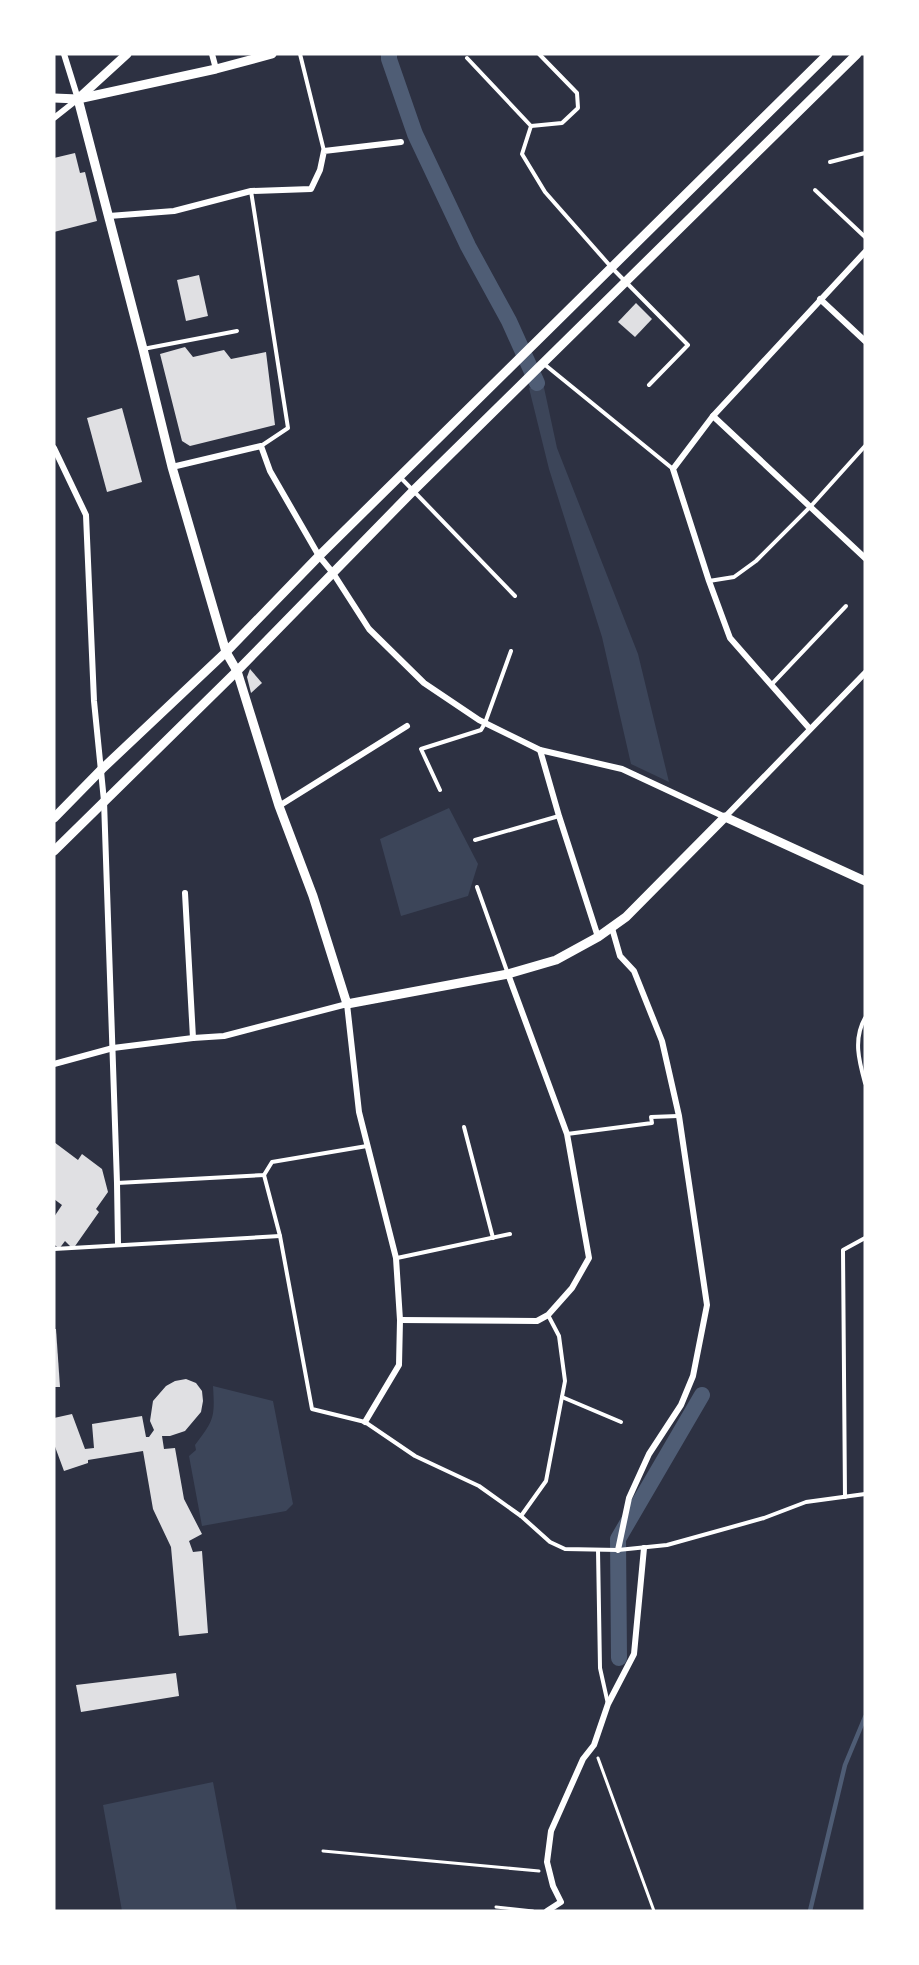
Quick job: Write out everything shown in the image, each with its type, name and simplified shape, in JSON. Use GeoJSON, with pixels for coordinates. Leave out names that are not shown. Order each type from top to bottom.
{"type":"FeatureCollection","features":[{"type":"Feature","properties":{"kind":"street"},"geometry":{"type":"LineString","coordinates":[[64,54],[144,349],[172,466],[226,652],[237,671],[279,806],[313,896],[347,1004],[353,1070],[367,1146],[396,1258],[400,1320],[399,1365],[365,1422]]}},
{"type":"Feature","properties":{"kind":"street"},"geometry":{"type":"LineString","coordinates":[[54,118],[127,54]]}},
{"type":"Feature","properties":{"kind":"street"},"geometry":{"type":"LineString","coordinates":[[212,54],[216,69]]}},
{"type":"Feature","properties":{"kind":"street"},"geometry":{"type":"LineString","coordinates":[[54,98],[78,99],[216,69],[272,54]]}},
{"type":"Feature","properties":{"kind":"street"},"geometry":{"type":"LineString","coordinates":[[54,818],[102,769],[226,652],[319,556],[828,54]]}},
{"type":"Feature","properties":{"kind":"street"},"geometry":{"type":"LineString","coordinates":[[54,851],[237,671],[414,490],[857,54]]}},
{"type":"Feature","properties":{"kind":"street"},"geometry":{"type":"LineString","coordinates":[[109,216],[174,211],[251,191],[311,189],[320,170],[324,152],[401,142]]}},
{"type":"Feature","properties":{"kind":"street"},"geometry":{"type":"LineString","coordinates":[[810,729],[730,638],[673,469],[713,416],[865,252]]}},
{"type":"Feature","properties":{"kind":"street"},"geometry":{"type":"LineString","coordinates":[[820,299],[865,341]]}},
{"type":"Feature","properties":{"kind":"street"},"geometry":{"type":"LineString","coordinates":[[713,416],[865,558]]}},
{"type":"Feature","properties":{"kind":"street"},"geometry":{"type":"LineString","coordinates":[[172,466],[261,446],[270,471],[319,556],[333,573],[369,629],[424,683],[485,723],[540,750],[622,769],[865,881]]}},
{"type":"Feature","properties":{"kind":"street"},"geometry":{"type":"LineString","coordinates":[[54,448],[86,515],[94,701],[104,801],[118,1245]]}},
{"type":"Feature","properties":{"kind":"street"},"geometry":{"type":"LineString","coordinates":[[54,1064],[113,1048],[224,1036],[347,1004],[508,974],[556,960],[598,937],[626,917],[865,673]]}},
{"type":"Feature","properties":{"kind":"street"},"geometry":{"type":"LineString","coordinates":[[279,806],[407,726]]}},
{"type":"Feature","properties":{"kind":"street"},"geometry":{"type":"LineString","coordinates":[[540,750],[598,937]]}},
{"type":"Feature","properties":{"kind":"street"},"geometry":{"type":"LineString","coordinates":[[185,893],[193,1038]]}},
{"type":"Feature","properties":{"kind":"street"},"geometry":{"type":"LineString","coordinates":[[612,928],[620,956],[634,971],[662,1041],[679,1116],[707,1305],[693,1376],[681,1405],[649,1454],[629,1498],[618,1550]]}},
{"type":"Feature","properties":{"kind":"street"},"geometry":{"type":"LineString","coordinates":[[400,1320],[537,1321],[548,1315],[572,1288],[589,1258],[567,1134],[508,974]]}},
{"type":"Feature","properties":{"kind":"street"},"geometry":{"type":"LineString","coordinates":[[547,1911],[561,1902],[553,1886],[547,1862],[551,1831],[583,1759],[594,1745],[608,1704],[634,1654],[644,1548]]}},
{"type":"Feature","properties":{"kind":"lane"},"geometry":{"type":"LineString","coordinates":[[300,54],[324,152]]}},
{"type":"Feature","properties":{"kind":"lane"},"geometry":{"type":"LineString","coordinates":[[531,126],[562,123],[578,108],[577,93],[539,54]]}},
{"type":"Feature","properties":{"kind":"lane"},"geometry":{"type":"LineString","coordinates":[[467,58],[531,126]]}},
{"type":"Feature","properties":{"kind":"lane"},"geometry":{"type":"LineString","coordinates":[[531,126],[522,154],[545,192],[625,282],[688,345],[649,385]]}},
{"type":"Feature","properties":{"kind":"lane"},"geometry":{"type":"LineString","coordinates":[[830,162],[865,153]]}},
{"type":"Feature","properties":{"kind":"lane"},"geometry":{"type":"LineString","coordinates":[[815,190],[865,237]]}},
{"type":"Feature","properties":{"kind":"lane"},"geometry":{"type":"LineString","coordinates":[[251,191],[288,428],[261,446]]}},
{"type":"Feature","properties":{"kind":"lane"},"geometry":{"type":"LineString","coordinates":[[144,349],[237,331]]}},
{"type":"Feature","properties":{"kind":"lane"},"geometry":{"type":"LineString","coordinates":[[543,364],[673,469]]}},
{"type":"Feature","properties":{"kind":"lane"},"geometry":{"type":"LineString","coordinates":[[709,581],[734,577],[756,561],[811,506],[865,446]]}},
{"type":"Feature","properties":{"kind":"lane"},"geometry":{"type":"LineString","coordinates":[[400,477],[515,597]]}},
{"type":"Feature","properties":{"kind":"lane"},"geometry":{"type":"LineString","coordinates":[[771,685],[846,606]]}},
{"type":"Feature","properties":{"kind":"lane"},"geometry":{"type":"LineString","coordinates":[[440,790],[421,749],[481,730],[511,651]]}},
{"type":"Feature","properties":{"kind":"lane"},"geometry":{"type":"LineString","coordinates":[[476,840],[559,816]]}},
{"type":"Feature","properties":{"kind":"lane"},"geometry":{"type":"LineString","coordinates":[[477,887],[508,974]]}},
{"type":"Feature","properties":{"kind":"lane"},"geometry":{"type":"LineString","coordinates":[[865,1018],[858,1030],[858,1050],[865,1083]]}},
{"type":"Feature","properties":{"kind":"lane"},"geometry":{"type":"LineString","coordinates":[[567,1134],[652,1123],[651,1117],[679,1116]]}},
{"type":"Feature","properties":{"kind":"lane"},"geometry":{"type":"LineString","coordinates":[[464,1127],[493,1238]]}},
{"type":"Feature","properties":{"kind":"lane"},"geometry":{"type":"LineString","coordinates":[[367,1146],[272,1162],[264,1175],[280,1236],[312,1409],[365,1422],[415,1456],[479,1486],[521,1516],[550,1542],[565,1549],[618,1550],[667,1545],[764,1518],[806,1502],[865,1494]]}},
{"type":"Feature","properties":{"kind":"lane"},"geometry":{"type":"LineString","coordinates":[[117,1183],[264,1175]]}},
{"type":"Feature","properties":{"kind":"lane"},"geometry":{"type":"LineString","coordinates":[[396,1258],[510,1234]]}},
{"type":"Feature","properties":{"kind":"lane"},"geometry":{"type":"LineString","coordinates":[[54,1250],[280,1236]]}},
{"type":"Feature","properties":{"kind":"lane"},"geometry":{"type":"LineString","coordinates":[[845,1497],[843,1250],[865,1238]]}},
{"type":"Feature","properties":{"kind":"lane"},"geometry":{"type":"LineString","coordinates":[[521,1516],[546,1481],[565,1381],[559,1336],[548,1315]]}},
{"type":"Feature","properties":{"kind":"lane"},"geometry":{"type":"LineString","coordinates":[[562,1397],[621,1422]]}},
{"type":"Feature","properties":{"kind":"lane"},"geometry":{"type":"LineString","coordinates":[[598,1550],[600,1668],[608,1704]]}},
{"type":"Feature","properties":{"kind":"path"},"geometry":{"type":"LineString","coordinates":[[594,1745],[654,1911]]}},
{"type":"Feature","properties":{"kind":"path"},"geometry":{"type":"LineString","coordinates":[[323,1851],[550,1872]]}},
{"type":"Feature","properties":{"kind":"path"},"geometry":{"type":"LineString","coordinates":[[496,1907],[533,1911]]}},
{"type":"Feature","properties":{"kind":"shaded area"},"geometry":{"type":"Polygon","coordinates":[[[543,383],[557,448],[638,654],[669,782],[631,764],[602,637],[549,469],[529,388],[543,383]]]}},
{"type":"Feature","properties":{"kind":"shaded area"},"geometry":{"type":"Polygon","coordinates":[[[449,808],[478,864],[468,896],[401,916],[380,839],[449,808]]]}},
{"type":"Feature","properties":{"kind":"shaded area"},"geometry":{"type":"Polygon","coordinates":[[[213,1386],[273,1401],[293,1504],[286,1511],[202,1526],[189,1456],[196,1450],[195,1445],[210,1424],[214,1405],[213,1386]]]}},
{"type":"Feature","properties":{"kind":"shaded area"},"geometry":{"type":"Polygon","coordinates":[[[213,1782],[237,1911],[122,1911],[103,1805],[213,1782]]]}},
{"type":"Feature","properties":{"kind":"building"},"geometry":{"type":"Polygon","coordinates":[[[75,153],[80,173],[85,172],[97,221],[54,232],[54,158],[75,153]]]}},
{"type":"Feature","properties":{"kind":"building"},"geometry":{"type":"Polygon","coordinates":[[[199,275],[208,316],[186,321],[177,280],[199,275]]]}},
{"type":"Feature","properties":{"kind":"building"},"geometry":{"type":"Polygon","coordinates":[[[636,303],[652,319],[635,337],[618,322],[636,303]]]}},
{"type":"Feature","properties":{"kind":"building"},"geometry":{"type":"Polygon","coordinates":[[[185,347],[193,357],[224,350],[231,359],[266,352],[275,425],[190,446],[182,441],[160,354],[185,347]]]}},
{"type":"Feature","properties":{"kind":"building"},"geometry":{"type":"Polygon","coordinates":[[[122,408],[142,482],[107,492],[87,418],[122,408]]]}},
{"type":"Feature","properties":{"kind":"building"},"geometry":{"type":"Polygon","coordinates":[[[250,669],[262,683],[251,693],[247,677],[250,669]]]}},
{"type":"Feature","properties":{"kind":"building"},"geometry":{"type":"Polygon","coordinates":[[[54,1142],[78,1160],[82,1154],[102,1169],[108,1192],[96,1209],[99,1212],[73,1249],[65,1241],[59,1249],[54,1244],[54,1217],[62,1205],[54,1199],[54,1142]]]}},
{"type":"Feature","properties":{"kind":"building"},"geometry":{"type":"Polygon","coordinates":[[[54,1329],[56,1329],[60,1387],[54,1387],[54,1329]]]}},
{"type":"Feature","properties":{"kind":"building"},"geometry":{"type":"Polygon","coordinates":[[[186,1379],[196,1383],[202,1391],[201,1412],[185,1431],[162,1436],[164,1449],[175,1448],[184,1499],[202,1534],[189,1541],[193,1552],[202,1551],[208,1633],[179,1636],[171,1547],[153,1509],[143,1451],[88,1460],[88,1463],[64,1471],[54,1444],[54,1418],[72,1414],[85,1449],[94,1448],[92,1424],[142,1416],[146,1437],[149,1437],[154,1430],[150,1421],[153,1401],[166,1386],[186,1379]]]}},
{"type":"Feature","properties":{"kind":"building"},"geometry":{"type":"Polygon","coordinates":[[[176,1673],[179,1696],[81,1712],[76,1685],[176,1673]]]}},
{"type":"Feature","properties":{"kind":"waterway"},"geometry":{"type":"LineString","coordinates":[[389,54],[415,134],[468,246],[509,321],[537,383]]}},
{"type":"Feature","properties":{"kind":"waterway"},"geometry":{"type":"LineString","coordinates":[[619,1658],[618,1539],[702,1395]]}},
{"type":"Feature","properties":{"kind":"waterway"},"geometry":{"type":"LineString","coordinates":[[810,1911],[845,1765],[865,1717]]}}]}
